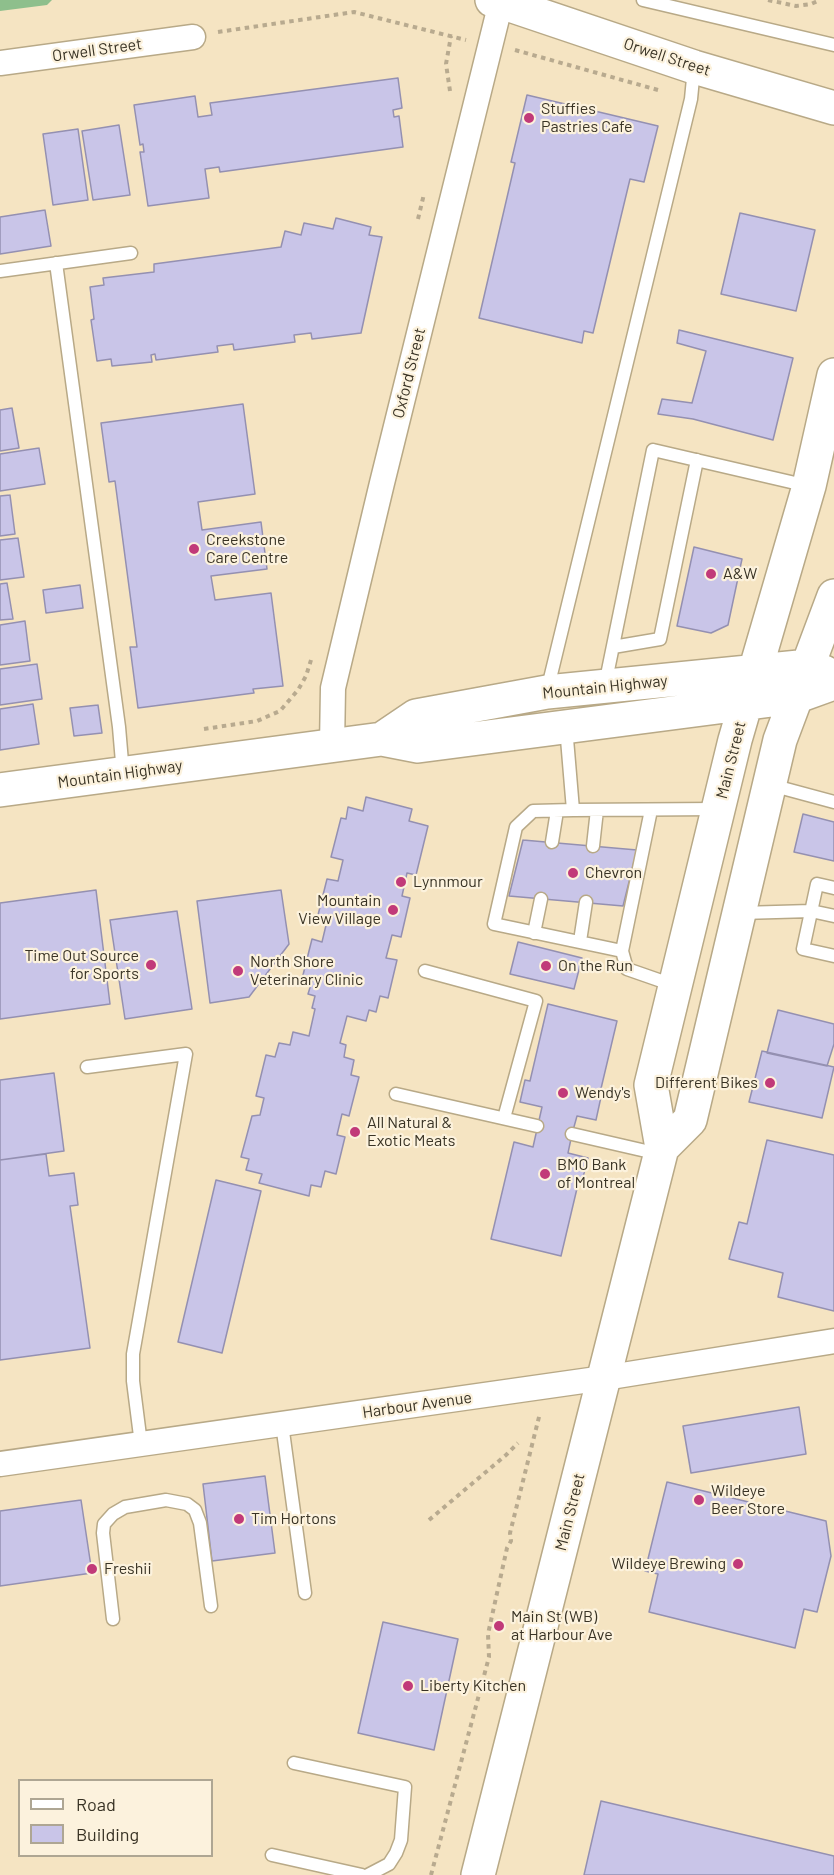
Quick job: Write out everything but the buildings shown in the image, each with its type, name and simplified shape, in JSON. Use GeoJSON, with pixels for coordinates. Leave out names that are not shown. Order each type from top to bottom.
{"type":"FeatureCollection","features":[{"type":"Feature","properties":{"kind":"main road","name":"Orwell Street"},"geometry":{"type":"LineString","coordinates":[[498,1],[694,67],[834,108]]}},
{"type":"Feature","properties":{"kind":"main road","name":"Main Street"},"geometry":{"type":"LineString","coordinates":[[478,1875],[661,1151],[651,1085],[750,688],[809,486],[834,375]]}},
{"type":"Feature","properties":{"kind":"main road"},"geometry":{"type":"LineString","coordinates":[[661,1151],[690,1120],[780,740],[795,697],[826,675],[834,596]]}},
{"type":"Feature","properties":{"kind":"main road","name":"Mountain Highway"},"geometry":{"type":"LineString","coordinates":[[0,790],[382,740],[418,747],[566,726],[750,688],[826,675]]}},
{"type":"Feature","properties":{"kind":"main road","name":"Mountain Highway"},"geometry":{"type":"LineString","coordinates":[[382,740],[416,716],[547,692],[605,685],[750,688],[795,697]]}},
{"type":"Feature","properties":{"kind":"street","name":"Oxford Street"},"geometry":{"type":"LineString","coordinates":[[332,746],[333,688],[498,1]]}},
{"type":"Feature","properties":{"kind":"street","name":"Orwell Street"},"geometry":{"type":"LineString","coordinates":[[0,63],[193,37]]}},
{"type":"Feature","properties":{"kind":"street","name":"Harbour Avenue"},"geometry":{"type":"LineString","coordinates":[[0,1464],[604,1378],[834,1341]]}},
{"type":"Feature","properties":{"kind":"lane"},"geometry":{"type":"LineString","coordinates":[[643,0],[834,45]]}},
{"type":"Feature","properties":{"kind":"lane"},"geometry":{"type":"LineString","coordinates":[[547,692],[691,99],[694,67]]}},
{"type":"Feature","properties":{"kind":"lane"},"geometry":{"type":"LineString","coordinates":[[0,271],[131,252]]}},
{"type":"Feature","properties":{"kind":"lane"},"geometry":{"type":"LineString","coordinates":[[56,263],[123,774]]}},
{"type":"Feature","properties":{"kind":"lane"},"geometry":{"type":"LineString","coordinates":[[605,685],[653,450],[809,486]]}},
{"type":"Feature","properties":{"kind":"lane"},"geometry":{"type":"LineString","coordinates":[[613,646],[660,639],[697,460]]}},
{"type":"Feature","properties":{"kind":"lane"},"geometry":{"type":"LineString","coordinates":[[566,726],[573,810]]}},
{"type":"Feature","properties":{"kind":"lane"},"geometry":{"type":"LineString","coordinates":[[770,784],[834,802]]}},
{"type":"Feature","properties":{"kind":"lane"},"geometry":{"type":"LineString","coordinates":[[622,951],[494,924],[516,827],[533,810],[719,809]]}},
{"type":"Feature","properties":{"kind":"lane"},"geometry":{"type":"LineString","coordinates":[[593,846],[597,810]]}},
{"type":"Feature","properties":{"kind":"lane"},"geometry":{"type":"LineString","coordinates":[[651,810],[622,951],[627,969],[676,986]]}},
{"type":"Feature","properties":{"kind":"lane"},"geometry":{"type":"LineString","coordinates":[[552,842],[556,811]]}},
{"type":"Feature","properties":{"kind":"lane"},"geometry":{"type":"LineString","coordinates":[[834,888],[817,884],[803,949],[834,956]]}},
{"type":"Feature","properties":{"kind":"lane"},"geometry":{"type":"LineString","coordinates":[[534,933],[541,899]]}},
{"type":"Feature","properties":{"kind":"lane"},"geometry":{"type":"LineString","coordinates":[[580,941],[586,902]]}},
{"type":"Feature","properties":{"kind":"lane"},"geometry":{"type":"LineString","coordinates":[[739,913],[812,911],[834,916]]}},
{"type":"Feature","properties":{"kind":"lane"},"geometry":{"type":"LineString","coordinates":[[425,971],[536,1001],[504,1118]]}},
{"type":"Feature","properties":{"kind":"lane"},"geometry":{"type":"LineString","coordinates":[[87,1067],[186,1054],[132,1354],[141,1444]]}},
{"type":"Feature","properties":{"kind":"lane"},"geometry":{"type":"LineString","coordinates":[[396,1094],[537,1126]]}},
{"type":"Feature","properties":{"kind":"lane"},"geometry":{"type":"LineString","coordinates":[[573,1134],[661,1151]]}},
{"type":"Feature","properties":{"kind":"lane"},"geometry":{"type":"LineString","coordinates":[[282,1424],[305,1593]]}},
{"type":"Feature","properties":{"kind":"lane"},"geometry":{"type":"LineString","coordinates":[[113,1619],[103,1533],[104,1524],[112,1514],[125,1507],[166,1500],[187,1503],[195,1510],[200,1523],[211,1606]]}},
{"type":"Feature","properties":{"kind":"lane"},"geometry":{"type":"LineString","coordinates":[[294,1763],[405,1787],[401,1840],[396,1853],[389,1864],[368,1875]]}},
{"type":"Feature","properties":{"kind":"lane"},"geometry":{"type":"LineString","coordinates":[[272,1855],[362,1875]]}},
{"type":"Feature","properties":{"kind":"path"},"geometry":{"type":"LineString","coordinates":[[768,0],[796,6],[820,0]]}},
{"type":"Feature","properties":{"kind":"path"},"geometry":{"type":"LineString","coordinates":[[793,0],[796,6]]}},
{"type":"Feature","properties":{"kind":"path"},"geometry":{"type":"LineString","coordinates":[[193,37],[354,12],[466,39]]}},
{"type":"Feature","properties":{"kind":"path"},"geometry":{"type":"LineString","coordinates":[[448,102],[451,91],[446,64],[451,36]]}},
{"type":"Feature","properties":{"kind":"path"},"geometry":{"type":"LineString","coordinates":[[415,229],[427,183]]}},
{"type":"Feature","properties":{"kind":"path"},"geometry":{"type":"LineString","coordinates":[[200,730],[257,721],[280,711],[298,690],[313,655]]}},
{"type":"Feature","properties":{"kind":"path"},"geometry":{"type":"LineString","coordinates":[[429,1520],[518,1443]]}},
{"type":"Feature","properties":{"kind":"path"},"geometry":{"type":"LineString","coordinates":[[431,1875],[489,1657],[488,1634],[531,1449]]}},
{"type":"Feature","properties":{"kind":"green space"},"geometry":{"type":"Polygon","coordinates":[[[0,0],[52,0],[47,5],[0,11],[0,0]]]}},
{"type":"Feature","properties":{"kind":"place","name":"Stuffies Pastries Cafe"},"geometry":{"type":"Point","coordinates":[529,118]}},
{"type":"Feature","properties":{"kind":"place","name":"Creekstone Care Centre"},"geometry":{"type":"Point","coordinates":[194,549]}},
{"type":"Feature","properties":{"kind":"place","name":"A&W"},"geometry":{"type":"Point","coordinates":[711,574]}},
{"type":"Feature","properties":{"kind":"place","name":"Chevron"},"geometry":{"type":"Point","coordinates":[573,873]}},
{"type":"Feature","properties":{"kind":"place","name":"Lynnmour"},"geometry":{"type":"Point","coordinates":[401,882]}},
{"type":"Feature","properties":{"kind":"place","name":"Mountain View Village"},"geometry":{"type":"Point","coordinates":[393,910]}},
{"type":"Feature","properties":{"kind":"place","name":"Time Out Source for Sports"},"geometry":{"type":"Point","coordinates":[151,965]}},
{"type":"Feature","properties":{"kind":"place","name":"On the Run"},"geometry":{"type":"Point","coordinates":[546,966]}},
{"type":"Feature","properties":{"kind":"place","name":"North Shore Veterinary Clinic"},"geometry":{"type":"Point","coordinates":[238,971]}},
{"type":"Feature","properties":{"kind":"place","name":"Different Bikes"},"geometry":{"type":"Point","coordinates":[770,1083]}},
{"type":"Feature","properties":{"kind":"place","name":"Wendy's"},"geometry":{"type":"Point","coordinates":[563,1093]}},
{"type":"Feature","properties":{"kind":"place","name":"All Natural & Exotic Meats"},"geometry":{"type":"Point","coordinates":[355,1132]}},
{"type":"Feature","properties":{"kind":"place","name":"BMO Bank of Montreal"},"geometry":{"type":"Point","coordinates":[545,1174]}},
{"type":"Feature","properties":{"kind":"place","name":"Wildeye Beer Store"},"geometry":{"type":"Point","coordinates":[699,1500]}},
{"type":"Feature","properties":{"kind":"place","name":"Tim Hortons"},"geometry":{"type":"Point","coordinates":[239,1519]}},
{"type":"Feature","properties":{"kind":"place","name":"Wildeye Brewing"},"geometry":{"type":"Point","coordinates":[738,1564]}},
{"type":"Feature","properties":{"kind":"place","name":"Freshii"},"geometry":{"type":"Point","coordinates":[92,1569]}},
{"type":"Feature","properties":{"kind":"place","name":"Main St (WB) at Harbour Ave"},"geometry":{"type":"Point","coordinates":[499,1626]}},
{"type":"Feature","properties":{"kind":"place","name":"Liberty Kitchen"},"geometry":{"type":"Point","coordinates":[408,1686]}}]}
